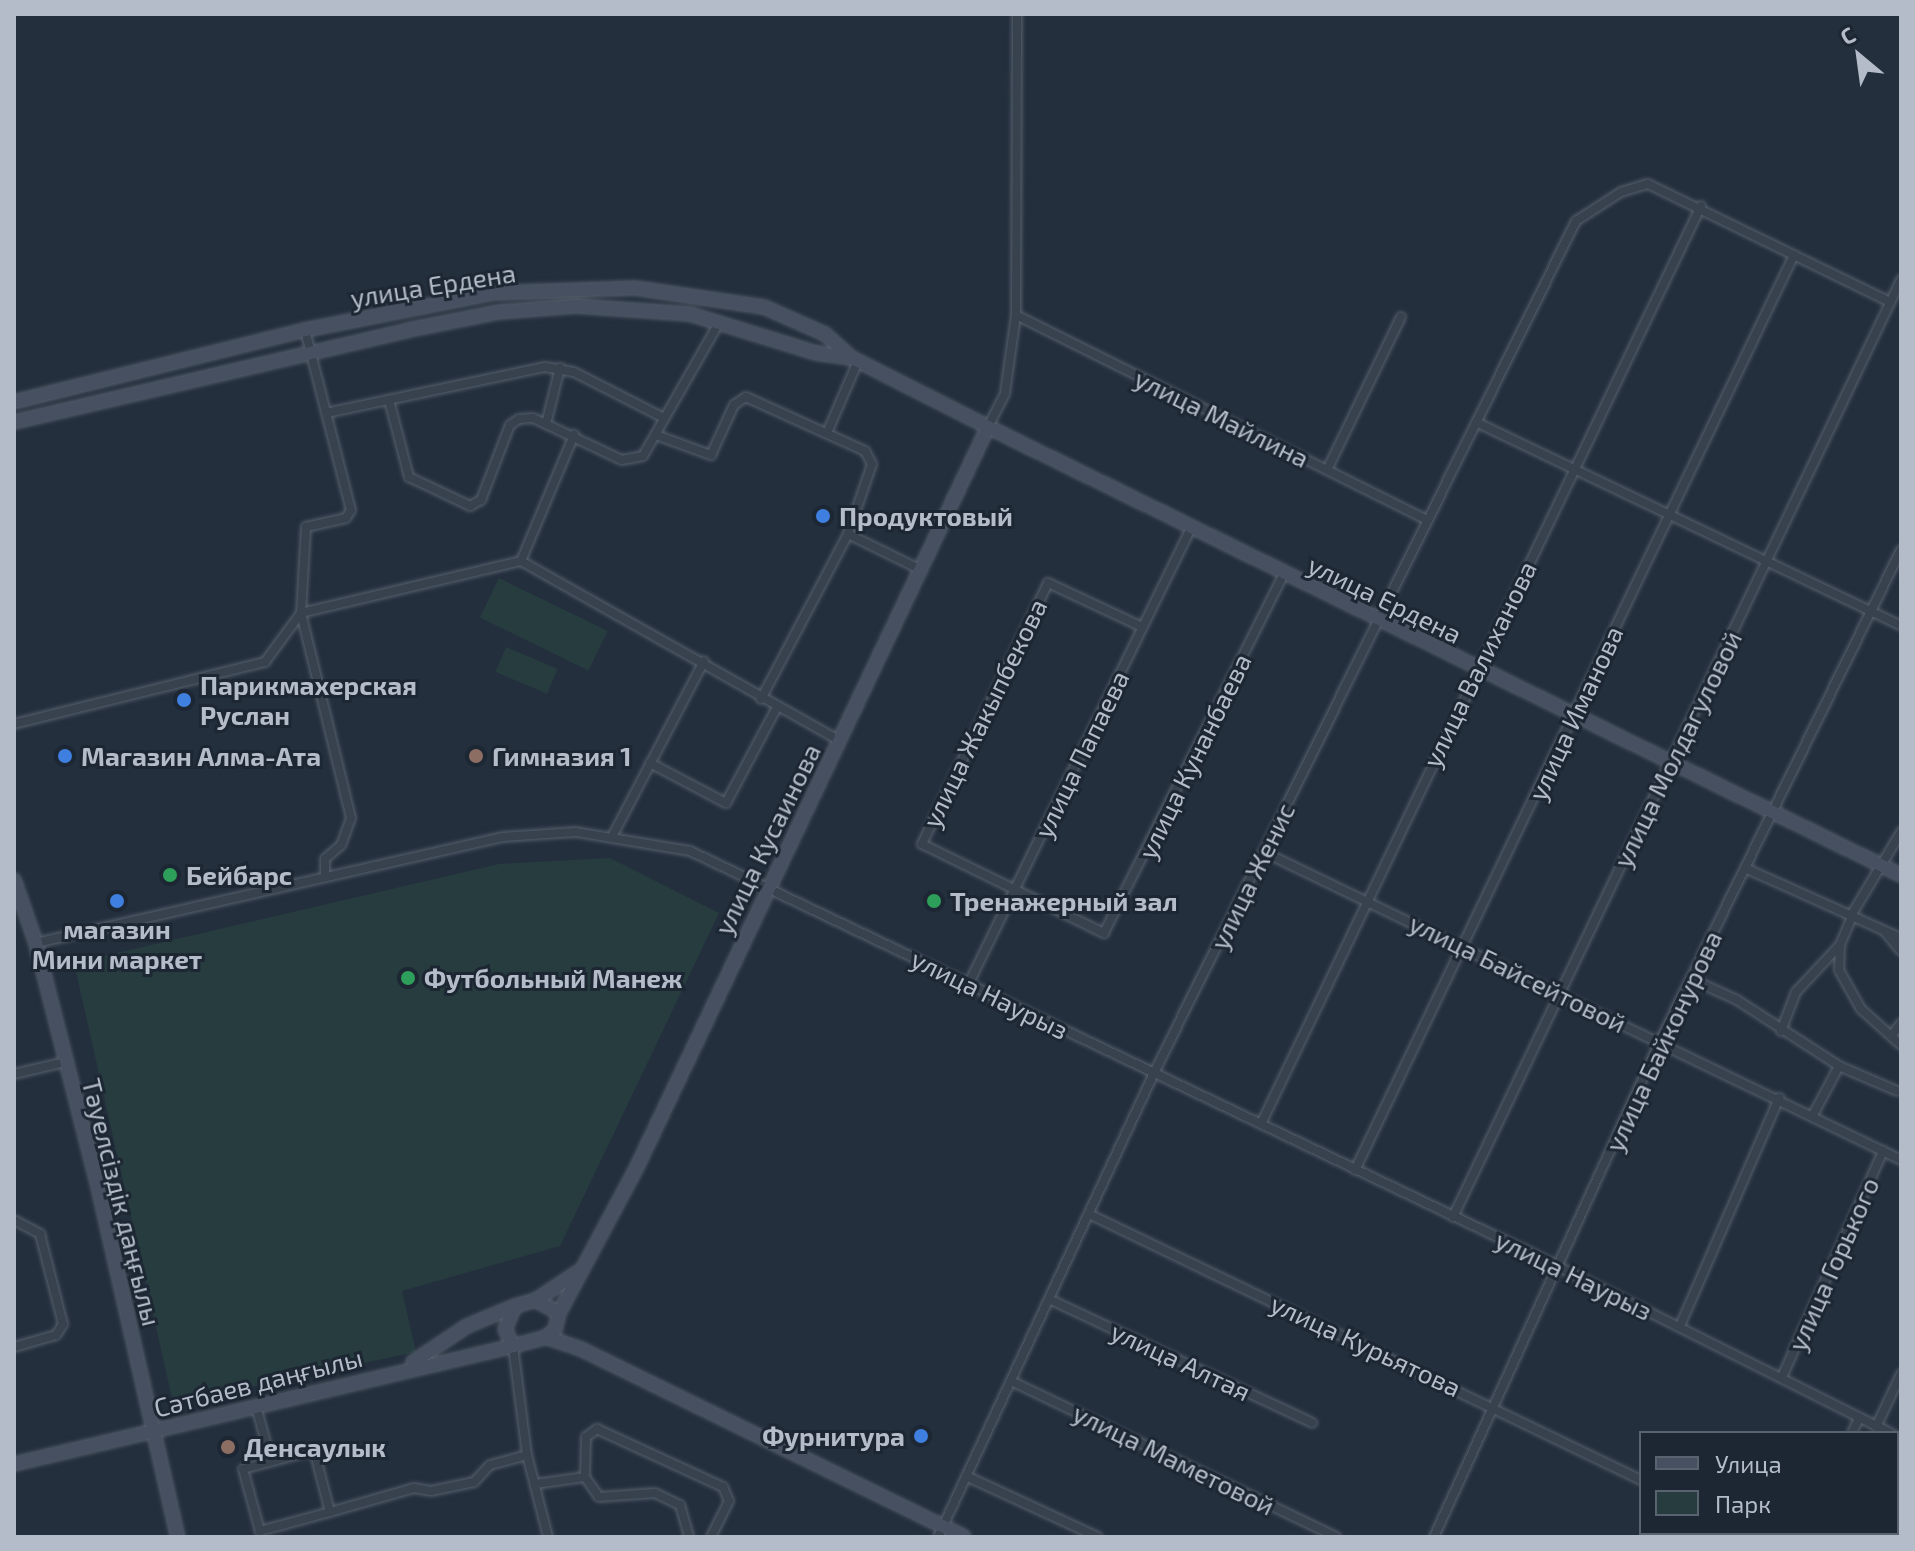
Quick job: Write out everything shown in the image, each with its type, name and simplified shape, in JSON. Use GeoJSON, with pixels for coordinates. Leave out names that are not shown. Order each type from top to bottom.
{"type":"FeatureCollection","features":[{"type":"Feature","properties":{"kind":"street"},"geometry":{"type":"LineString","coordinates":[[988,427],[1005,393],[1016,315],[1017,14]]}},
{"type":"Feature","properties":{"kind":"street","name":"улица Женис"},"geometry":{"type":"LineString","coordinates":[[941,1532],[1155,1071],[1576,221],[1621,192],[1648,184],[1701,206]]}},
{"type":"Feature","properties":{"kind":"street"},"geometry":{"type":"LineString","coordinates":[[1701,206],[1890,302]]}},
{"type":"Feature","properties":{"kind":"street","name":"улица Валиханова"},"geometry":{"type":"LineString","coordinates":[[1261,1124],[1477,667],[1701,206]]}},
{"type":"Feature","properties":{"kind":"street","name":"улица Иманова"},"geometry":{"type":"LineString","coordinates":[[1355,1170],[1794,255]]}},
{"type":"Feature","properties":{"kind":"street","name":"улица Молдагуловой"},"geometry":{"type":"LineString","coordinates":[[1453,1217],[1901,280]]}},
{"type":"Feature","properties":{"kind":"street","name":"улица Ердена"},"geometry":{"type":"LineString","coordinates":[[14,402],[305,330],[494,293],[635,288],[764,307],[825,334],[855,360],[1283,575],[1575,712],[1901,875]]}},
{"type":"Feature","properties":{"kind":"street","name":"улица Ердена"},"geometry":{"type":"LineString","coordinates":[[14,422],[499,312],[560,307],[690,314],[721,320],[816,353],[855,360]]}},
{"type":"Feature","properties":{"kind":"street","name":"улица Майлина"},"geometry":{"type":"LineString","coordinates":[[1016,315],[1428,520]]}},
{"type":"Feature","properties":{"kind":"street"},"geometry":{"type":"LineString","coordinates":[[1327,470],[1401,317]]}},
{"type":"Feature","properties":{"kind":"street"},"geometry":{"type":"LineString","coordinates":[[389,400],[409,477],[464,505],[481,500],[513,421],[533,418],[629,461],[643,456],[721,320]]}},
{"type":"Feature","properties":{"kind":"street"},"geometry":{"type":"LineString","coordinates":[[305,330],[351,510],[346,518],[306,527],[301,613],[351,818],[341,845],[325,859],[325,875]]}},
{"type":"Feature","properties":{"kind":"street"},"geometry":{"type":"LineString","coordinates":[[827,433],[855,360]]}},
{"type":"Feature","properties":{"kind":"street"},"geometry":{"type":"LineString","coordinates":[[326,413],[560,368],[664,418]]}},
{"type":"Feature","properties":{"kind":"street"},"geometry":{"type":"LineString","coordinates":[[546,424],[560,368]]}},
{"type":"Feature","properties":{"kind":"street"},"geometry":{"type":"LineString","coordinates":[[656,435],[693,453],[711,455],[734,405],[746,397],[865,451],[872,464],[848,534],[761,699]]}},
{"type":"Feature","properties":{"kind":"street"},"geometry":{"type":"LineString","coordinates":[[1476,422],[1901,626]]}},
{"type":"Feature","properties":{"kind":"street","name":"улица Кусаинова"},"geometry":{"type":"LineString","coordinates":[[546,1337],[636,1169],[917,568],[988,427]]}},
{"type":"Feature","properties":{"kind":"street"},"geometry":{"type":"LineString","coordinates":[[521,561],[574,435]]}},
{"type":"Feature","properties":{"kind":"street","name":"улица Папаева"},"geometry":{"type":"LineString","coordinates":[[970,981],[1191,528]]}},
{"type":"Feature","properties":{"kind":"street"},"geometry":{"type":"LineString","coordinates":[[848,534],[917,568]]}},
{"type":"Feature","properties":{"kind":"street","name":"улица Байконурова"},"geometry":{"type":"LineString","coordinates":[[1434,1537],[1660,1041],[1901,550]]}},
{"type":"Feature","properties":{"kind":"street"},"geometry":{"type":"LineString","coordinates":[[14,724],[265,662],[301,613],[521,561],[704,661],[776,709],[839,740]]}},
{"type":"Feature","properties":{"kind":"street","name":"улица Кунанбаева"},"geometry":{"type":"LineString","coordinates":[[1015,889],[1104,933],[1283,575]]}},
{"type":"Feature","properties":{"kind":"street","name":"улица Жакыпбекова"},"geometry":{"type":"LineString","coordinates":[[1015,889],[922,844],[1046,584],[1142,627]]}},
{"type":"Feature","properties":{"kind":"street"},"geometry":{"type":"LineString","coordinates":[[613,835],[704,661]]}},
{"type":"Feature","properties":{"kind":"street"},"geometry":{"type":"LineString","coordinates":[[650,763],[726,803],[776,709]]}},
{"type":"Feature","properties":{"kind":"street","name":"улица Наурыз"},"geometry":{"type":"LineString","coordinates":[[36,943],[502,837],[547,831],[613,835],[690,851],[970,981],[1680,1326],[1885,1431]]}},
{"type":"Feature","properties":{"kind":"street"},"geometry":{"type":"LineString","coordinates":[[1781,1031],[1796,992],[1840,945],[1853,915],[1884,867],[1901,832]]}},
{"type":"Feature","properties":{"kind":"street","name":"улица Байсейтовой"},"geometry":{"type":"LineString","coordinates":[[1264,852],[1559,996],[1779,1098],[1901,1160]]}},
{"type":"Feature","properties":{"kind":"street"},"geometry":{"type":"LineString","coordinates":[[1745,868],[1901,938]]}},
{"type":"Feature","properties":{"kind":"street","name":"Тәуелсіздік даңғылы"},"geometry":{"type":"LineString","coordinates":[[14,880],[36,943],[178,1537]]}},
{"type":"Feature","properties":{"kind":"street"},"geometry":{"type":"LineString","coordinates":[[1883,930],[1901,951]]}},
{"type":"Feature","properties":{"kind":"street"},"geometry":{"type":"LineString","coordinates":[[1840,945],[1839,970],[1861,1009],[1901,1045]]}},
{"type":"Feature","properties":{"kind":"street"},"geometry":{"type":"LineString","coordinates":[[1691,979],[1737,1000],[1839,1066],[1897,1091]]}},
{"type":"Feature","properties":{"kind":"street"},"geometry":{"type":"LineString","coordinates":[[1891,1036],[1901,1023]]}},
{"type":"Feature","properties":{"kind":"street"},"geometry":{"type":"LineString","coordinates":[[14,1074],[65,1062]]}},
{"type":"Feature","properties":{"kind":"street"},"geometry":{"type":"LineString","coordinates":[[1813,1115],[1839,1066]]}},
{"type":"Feature","properties":{"kind":"street"},"geometry":{"type":"LineString","coordinates":[[1680,1326],[1779,1098]]}},
{"type":"Feature","properties":{"kind":"street","name":"улица Горького"},"geometry":{"type":"LineString","coordinates":[[1782,1377],[1883,1151]]}},
{"type":"Feature","properties":{"kind":"street","name":"улица Курьятова"},"geometry":{"type":"LineString","coordinates":[[1089,1214],[1492,1405],[1639,1479]]}},
{"type":"Feature","properties":{"kind":"street"},"geometry":{"type":"LineString","coordinates":[[14,1220],[40,1234],[63,1324],[56,1335],[14,1347]]}},
{"type":"Feature","properties":{"kind":"street"},"geometry":{"type":"LineString","coordinates":[[404,1368],[467,1326],[536,1300],[583,1267]]}},
{"type":"Feature","properties":{"kind":"street","name":"улица Алтая"},"geometry":{"type":"LineString","coordinates":[[1049,1299],[1312,1423]]}},
{"type":"Feature","properties":{"kind":"street"},"geometry":{"type":"LineString","coordinates":[[536,1300],[559,1317],[583,1350]]}},
{"type":"Feature","properties":{"kind":"street"},"geometry":{"type":"LineString","coordinates":[[515,1306],[505,1329],[513,1346],[527,1455],[548,1537]]}},
{"type":"Feature","properties":{"kind":"street"},"geometry":{"type":"LineString","coordinates":[[546,1337],[583,1350],[941,1532],[964,1537]]}},
{"type":"Feature","properties":{"kind":"street","name":"Сәтбаев даңғылы"},"geometry":{"type":"LineString","coordinates":[[14,1464],[404,1368],[546,1337]]}},
{"type":"Feature","properties":{"kind":"street"},"geometry":{"type":"LineString","coordinates":[[1876,1427],[1901,1374]]}},
{"type":"Feature","properties":{"kind":"street","name":"улица Маметовой"},"geometry":{"type":"LineString","coordinates":[[1011,1381],[1336,1537]]}},
{"type":"Feature","properties":{"kind":"street"},"geometry":{"type":"LineString","coordinates":[[256,1406],[271,1461]]}},
{"type":"Feature","properties":{"kind":"street"},"geometry":{"type":"LineString","coordinates":[[1853,1431],[1859,1418]]}},
{"type":"Feature","properties":{"kind":"street"},"geometry":{"type":"LineString","coordinates":[[689,1537],[680,1505],[655,1493],[599,1497],[585,1477],[586,1437],[597,1429],[723,1487],[729,1501],[711,1537]]}},
{"type":"Feature","properties":{"kind":"street"},"geometry":{"type":"LineString","coordinates":[[330,1512],[314,1450],[243,1469],[260,1531],[330,1512],[414,1488],[431,1491],[474,1482],[490,1465],[527,1455]]}},
{"type":"Feature","properties":{"kind":"street"},"geometry":{"type":"LineString","coordinates":[[966,1476],[1098,1537]]}},
{"type":"Feature","properties":{"kind":"street"},"geometry":{"type":"LineString","coordinates":[[535,1484],[585,1477]]}},
{"type":"Feature","properties":{"kind":"green space"},"geometry":{"type":"Polygon","coordinates":[[[499,578],[608,631],[588,671],[480,618],[499,578]]]}},
{"type":"Feature","properties":{"kind":"green space"},"geometry":{"type":"Polygon","coordinates":[[[506,647],[558,669],[547,694],[495,672],[506,647]]]}},
{"type":"Feature","properties":{"kind":"green space"},"geometry":{"type":"Polygon","coordinates":[[[610,858],[719,913],[560,1246],[402,1291],[416,1352],[173,1403],[74,963],[499,864],[610,858]]]}},
{"type":"Feature","properties":{"kind":"place","name":"Продуктовый"},"geometry":{"type":"Point","coordinates":[823,516]}},
{"type":"Feature","properties":{"kind":"place","name":"Парикмахерская Руслан"},"geometry":{"type":"Point","coordinates":[184,700]}},
{"type":"Feature","properties":{"kind":"place","name":"Магазин Алма-Ата"},"geometry":{"type":"Point","coordinates":[65,756]}},
{"type":"Feature","properties":{"kind":"place","name":"Гимназия 1"},"geometry":{"type":"Point","coordinates":[476,756]}},
{"type":"Feature","properties":{"kind":"place","name":"Бейбарс"},"geometry":{"type":"Point","coordinates":[170,875]}},
{"type":"Feature","properties":{"kind":"place","name":"магазин Мини маркет"},"geometry":{"type":"Point","coordinates":[117,901]}},
{"type":"Feature","properties":{"kind":"place","name":"Тренажерный зал"},"geometry":{"type":"Point","coordinates":[934,901]}},
{"type":"Feature","properties":{"kind":"place","name":"Футбольный Манеж"},"geometry":{"type":"Point","coordinates":[408,978]}},
{"type":"Feature","properties":{"kind":"place","name":"Фурнитура"},"geometry":{"type":"Point","coordinates":[921,1436]}},
{"type":"Feature","properties":{"kind":"place","name":"Денсаулык"},"geometry":{"type":"Point","coordinates":[228,1447]}}]}
